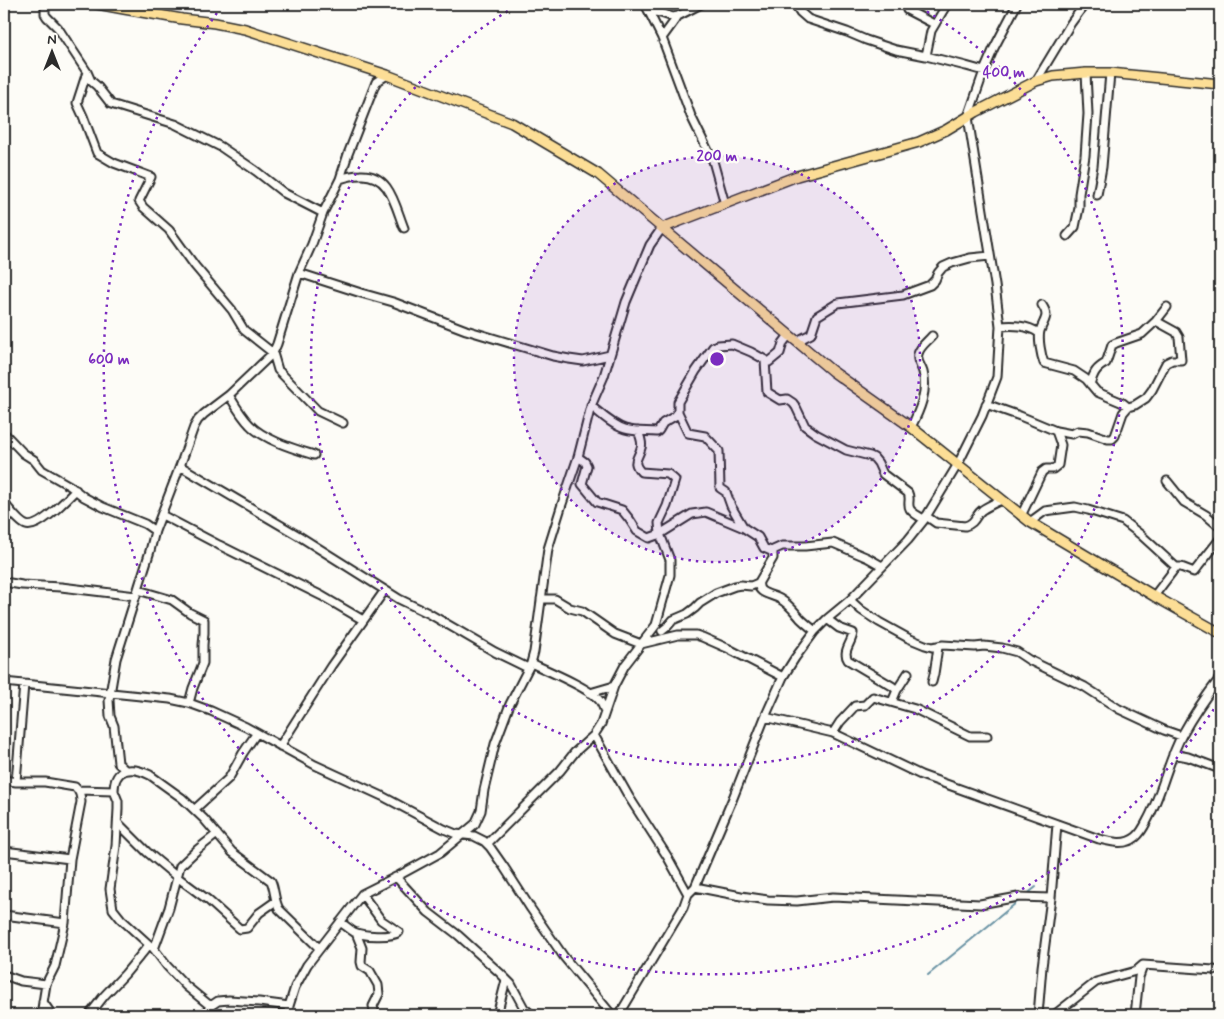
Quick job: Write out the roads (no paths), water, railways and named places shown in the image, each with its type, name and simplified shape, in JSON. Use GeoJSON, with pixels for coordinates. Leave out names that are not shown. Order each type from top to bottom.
{"type":"FeatureCollection","features":[{"type":"Feature","properties":{"kind":"main road"},"geometry":{"type":"LineString","coordinates":[[97,4],[182,19],[215,22],[245,29],[387,75],[512,123],[598,174],[832,371],[911,427],[1021,516],[1154,596],[1220,633]]}},
{"type":"Feature","properties":{"kind":"main road"},"geometry":{"type":"LineString","coordinates":[[662,228],[797,176],[919,142],[946,130],[1020,88],[1053,76],[1110,73],[1220,84]]}},
{"type":"Feature","properties":{"kind":"street"},"geometry":{"type":"LineString","coordinates":[[45,4],[45,14],[58,28],[91,81],[111,104],[175,124],[221,147],[284,192],[323,213]]}},
{"type":"Feature","properties":{"kind":"street"},"geometry":{"type":"LineString","coordinates":[[647,7],[672,17],[678,16],[701,4]]}},
{"type":"Feature","properties":{"kind":"street"},"geometry":{"type":"LineString","coordinates":[[795,4],[808,19],[866,40],[896,50],[984,71]]}},
{"type":"Feature","properties":{"kind":"street"},"geometry":{"type":"LineString","coordinates":[[908,4],[907,10],[934,24]]}},
{"type":"Feature","properties":{"kind":"street"},"geometry":{"type":"LineString","coordinates":[[926,56],[929,37],[934,24],[948,4]]}},
{"type":"Feature","properties":{"kind":"street"},"geometry":{"type":"LineString","coordinates":[[619,1015],[683,908],[688,894],[695,887],[783,677],[815,631],[850,600],[908,540],[925,518],[958,464],[982,416],[997,377],[1000,326],[968,117],[984,71],[1017,4]]}},
{"type":"Feature","properties":{"kind":"street"},"geometry":{"type":"LineString","coordinates":[[1036,81],[1071,22],[1085,4]]}},
{"type":"Feature","properties":{"kind":"street"},"geometry":{"type":"LineString","coordinates":[[647,7],[662,38],[691,116],[713,161],[726,204]]}},
{"type":"Feature","properties":{"kind":"street"},"geometry":{"type":"LineString","coordinates":[[662,38],[678,16]]}},
{"type":"Feature","properties":{"kind":"street"},"geometry":{"type":"LineString","coordinates":[[87,72],[77,103],[97,153],[114,163],[151,177],[139,201],[143,207],[169,230],[232,310],[244,330],[273,353],[278,370],[318,411],[343,423]]}},
{"type":"Feature","properties":{"kind":"street"},"geometry":{"type":"LineString","coordinates":[[1067,236],[1075,227],[1079,208],[1088,114],[1086,73]]}},
{"type":"Feature","properties":{"kind":"street"},"geometry":{"type":"LineString","coordinates":[[1098,195],[1110,73]]}},
{"type":"Feature","properties":{"kind":"street"},"geometry":{"type":"LineString","coordinates":[[118,775],[114,726],[110,716],[109,700],[116,659],[155,531],[194,427],[204,414],[229,395],[273,353],[299,273],[323,213],[340,178],[350,147],[376,82],[387,75]]}},
{"type":"Feature","properties":{"kind":"street"},"geometry":{"type":"LineString","coordinates":[[340,178],[360,174],[383,182],[390,192],[404,228]]}},
{"type":"Feature","properties":{"kind":"street"},"geometry":{"type":"LineString","coordinates":[[288,1015],[295,987],[307,965],[362,894],[396,878],[440,853],[475,824],[481,811],[495,744],[510,704],[530,666],[538,634],[548,549],[578,457],[591,406],[604,376],[626,302],[650,245],[662,228]]}},
{"type":"Feature","properties":{"kind":"street"},"geometry":{"type":"LineString","coordinates":[[797,341],[811,334],[817,316],[838,303],[904,295],[930,286],[943,267],[970,258],[990,256]]}},
{"type":"Feature","properties":{"kind":"street"},"geometry":{"type":"LineString","coordinates":[[299,273],[393,302],[466,330],[553,356],[583,361],[610,355]]}},
{"type":"Feature","properties":{"kind":"street"},"geometry":{"type":"LineString","coordinates":[[1042,305],[1046,316],[1039,333],[1041,356],[1044,363],[1074,371],[1086,379],[1097,392],[1128,407]]}},
{"type":"Feature","properties":{"kind":"street"},"geometry":{"type":"LineString","coordinates":[[1090,384],[1094,372],[1098,367],[1106,363],[1112,345],[1142,334],[1167,307]]}},
{"type":"Feature","properties":{"kind":"street"},"geometry":{"type":"LineString","coordinates":[[986,404],[1056,431],[1072,434],[1088,432],[1108,439],[1112,438],[1115,436],[1123,413],[1128,407],[1146,398],[1166,363],[1172,360],[1181,360],[1179,337],[1176,332],[1156,321]]}},
{"type":"Feature","properties":{"kind":"street"},"geometry":{"type":"LineString","coordinates":[[1000,326],[1016,325],[1034,329],[1039,333]]}},
{"type":"Feature","properties":{"kind":"street"},"geometry":{"type":"LineString","coordinates":[[744,528],[731,506],[726,492],[720,488],[719,451],[705,436],[688,433],[678,412],[678,402],[713,347],[732,344],[769,362],[780,353],[783,343],[789,335]]}},
{"type":"Feature","properties":{"kind":"street"},"geometry":{"type":"LineString","coordinates":[[911,427],[918,416],[924,391],[922,370],[917,356],[920,348],[932,336]]}},
{"type":"Feature","properties":{"kind":"street"},"geometry":{"type":"LineString","coordinates":[[765,360],[767,392],[780,400],[793,402],[805,426],[816,434],[846,450],[874,458],[878,462],[883,474],[908,492],[910,497],[909,509],[912,512],[936,523],[965,526],[974,521],[980,511],[1001,500]]}},
{"type":"Feature","properties":{"kind":"street"},"geometry":{"type":"LineString","coordinates":[[229,395],[251,426],[268,437],[314,456]]}},
{"type":"Feature","properties":{"kind":"street"},"geometry":{"type":"LineString","coordinates":[[591,406],[625,429],[638,431],[657,432],[663,423],[678,412]]}},
{"type":"Feature","properties":{"kind":"street"},"geometry":{"type":"LineString","coordinates":[[487,844],[560,771],[575,752],[594,735],[601,724],[614,686],[625,665],[656,625],[670,575],[670,560],[660,534],[659,523],[667,506],[675,480],[668,474],[641,472],[636,467],[636,460],[642,447],[638,431]]}},
{"type":"Feature","properties":{"kind":"street"},"geometry":{"type":"LineString","coordinates":[[1021,516],[1042,472],[1046,469],[1053,469],[1058,465],[1061,445],[1056,431]]}},
{"type":"Feature","properties":{"kind":"street"},"geometry":{"type":"LineString","coordinates":[[4,433],[23,453],[34,460],[42,470],[59,479],[84,497],[145,524],[155,531]]}},
{"type":"Feature","properties":{"kind":"street"},"geometry":{"type":"LineString","coordinates":[[578,457],[587,466],[582,484],[597,502],[622,510],[636,531],[649,538],[660,534],[692,514],[706,512],[744,528],[758,537],[764,548],[771,551],[774,557],[762,575],[758,584],[759,589],[788,604],[815,631]]}},
{"type":"Feature","properties":{"kind":"street"},"geometry":{"type":"LineString","coordinates":[[180,466],[299,536],[385,590],[495,652],[553,673],[590,693],[600,700],[605,712]]}},
{"type":"Feature","properties":{"kind":"street"},"geometry":{"type":"LineString","coordinates":[[1167,481],[1184,502],[1206,515],[1220,527]]}},
{"type":"Feature","properties":{"kind":"street"},"geometry":{"type":"LineString","coordinates":[[4,503],[25,525],[31,525],[50,515],[76,490]]}},
{"type":"Feature","properties":{"kind":"street"},"geometry":{"type":"LineString","coordinates":[[1030,522],[1045,511],[1075,507],[1088,510],[1123,521],[1176,566],[1194,572],[1220,539]]}},
{"type":"Feature","properties":{"kind":"street"},"geometry":{"type":"LineString","coordinates":[[162,515],[322,596],[363,620]]}},
{"type":"Feature","properties":{"kind":"street"},"geometry":{"type":"LineString","coordinates":[[771,551],[782,546],[833,543],[882,566]]}},
{"type":"Feature","properties":{"kind":"street"},"geometry":{"type":"LineString","coordinates":[[1154,596],[1176,566]]}},
{"type":"Feature","properties":{"kind":"street"},"geometry":{"type":"LineString","coordinates":[[4,582],[22,585],[137,593],[172,600],[204,620],[203,663],[189,703]]}},
{"type":"Feature","properties":{"kind":"street"},"geometry":{"type":"LineString","coordinates":[[664,634],[672,620],[687,614],[716,593],[735,586],[758,584]]}},
{"type":"Feature","properties":{"kind":"street"},"geometry":{"type":"LineString","coordinates":[[280,746],[331,666],[385,590]]}},
{"type":"Feature","properties":{"kind":"street"},"geometry":{"type":"LineString","coordinates":[[541,599],[555,599],[570,608],[589,614],[614,634],[641,644],[664,634],[696,635],[720,644],[783,677]]}},
{"type":"Feature","properties":{"kind":"street"},"geometry":{"type":"LineString","coordinates":[[850,600],[860,610],[908,638],[925,645],[932,647],[943,645],[984,646],[1018,652],[1029,660],[1086,687],[1119,709],[1181,736]]}},
{"type":"Feature","properties":{"kind":"street"},"geometry":{"type":"LineString","coordinates":[[827,619],[839,628],[853,633],[845,657],[897,690]]}},
{"type":"Feature","properties":{"kind":"street"},"geometry":{"type":"LineString","coordinates":[[656,625],[664,634]]}},
{"type":"Feature","properties":{"kind":"street"},"geometry":{"type":"LineString","coordinates":[[932,682],[938,647]]}},
{"type":"Feature","properties":{"kind":"street"},"geometry":{"type":"LineString","coordinates":[[892,702],[908,672]]}},
{"type":"Feature","properties":{"kind":"street"},"geometry":{"type":"LineString","coordinates":[[765,717],[833,733],[921,775],[1099,839],[1111,842],[1127,842],[1139,835],[1153,809],[1181,736],[1204,698],[1220,678]]}},
{"type":"Feature","properties":{"kind":"street"},"geometry":{"type":"LineString","coordinates":[[4,682],[110,692],[189,703],[246,727],[315,765],[382,796],[444,829],[456,834],[474,836],[484,841],[504,867],[564,957],[612,1015]]}},
{"type":"Feature","properties":{"kind":"street"},"geometry":{"type":"LineString","coordinates":[[16,782],[24,684]]}},
{"type":"Feature","properties":{"kind":"street"},"geometry":{"type":"LineString","coordinates":[[590,693],[614,686]]}},
{"type":"Feature","properties":{"kind":"street"},"geometry":{"type":"LineString","coordinates":[[833,733],[840,722],[856,705],[865,705],[873,697],[915,709],[970,736],[987,736]]}},
{"type":"Feature","properties":{"kind":"street"},"geometry":{"type":"LineString","coordinates":[[195,809],[229,778],[256,734]]}},
{"type":"Feature","properties":{"kind":"street"},"geometry":{"type":"LineString","coordinates":[[594,735],[688,894]]}},
{"type":"Feature","properties":{"kind":"street"},"geometry":{"type":"LineString","coordinates":[[1173,754],[1188,757],[1220,769]]}},
{"type":"Feature","properties":{"kind":"street"},"geometry":{"type":"LineString","coordinates":[[118,763],[125,770]]}},
{"type":"Feature","properties":{"kind":"street"},"geometry":{"type":"LineString","coordinates":[[212,1005],[208,1004],[186,986],[151,947],[121,919],[111,904],[110,889],[118,823],[118,801],[114,791],[115,780],[121,771],[136,770],[150,775],[195,809],[232,852],[271,881],[278,909],[320,948]]}},
{"type":"Feature","properties":{"kind":"street"},"geometry":{"type":"LineString","coordinates":[[4,780],[45,782],[75,787],[79,790],[114,791]]}},
{"type":"Feature","properties":{"kind":"street"},"geometry":{"type":"LineString","coordinates":[[41,1015],[46,984],[55,966],[64,924],[70,859],[81,802],[79,790]]}},
{"type":"Feature","properties":{"kind":"street"},"geometry":{"type":"LineString","coordinates":[[118,823],[148,852],[208,900],[240,929],[247,928],[259,913],[276,902]]}},
{"type":"Feature","properties":{"kind":"street"},"geometry":{"type":"LineString","coordinates":[[1038,1015],[1051,898],[1056,824]]}},
{"type":"Feature","properties":{"kind":"street"},"geometry":{"type":"LineString","coordinates":[[90,1014],[104,996],[151,947],[169,908],[180,866],[217,834]]}},
{"type":"Feature","properties":{"kind":"street"},"geometry":{"type":"LineString","coordinates":[[4,851],[70,859]]}},
{"type":"Feature","properties":{"kind":"street"},"geometry":{"type":"LineString","coordinates":[[396,878],[428,912],[458,936],[506,980],[524,1008],[532,1015]]}},
{"type":"Feature","properties":{"kind":"street"},"geometry":{"type":"LineString","coordinates":[[695,887],[768,900],[797,901],[833,897],[860,900],[980,904],[1018,897],[1051,898]]}},
{"type":"Feature","properties":{"kind":"street"},"geometry":{"type":"LineString","coordinates":[[340,922],[356,933],[385,936],[399,932],[381,920],[362,894]]}},
{"type":"Feature","properties":{"kind":"street"},"geometry":{"type":"LineString","coordinates":[[4,915],[64,924]]}},
{"type":"Feature","properties":{"kind":"street"},"geometry":{"type":"LineString","coordinates":[[356,933],[362,948],[362,966],[370,971],[378,984],[379,994],[373,1006],[375,1015]]}},
{"type":"Feature","properties":{"kind":"street"},"geometry":{"type":"LineString","coordinates":[[1136,1015],[1139,977],[1143,966]]}},
{"type":"Feature","properties":{"kind":"street"},"geometry":{"type":"LineString","coordinates":[[1054,1015],[1096,982],[1136,970],[1143,966],[1214,970]]}},
{"type":"Feature","properties":{"kind":"street"},"geometry":{"type":"LineString","coordinates":[[4,975],[21,981],[46,984]]}},
{"type":"Feature","properties":{"kind":"street"},"geometry":{"type":"LineString","coordinates":[[496,1015],[506,980]]}},
{"type":"Feature","properties":{"kind":"street"},"geometry":{"type":"LineString","coordinates":[[204,1015],[218,1001],[259,1002],[289,1006]]}},
{"type":"Feature","properties":{"kind":"street"},"geometry":{"type":"LineString","coordinates":[[43,1002],[52,1015]]}},
{"type":"Feature","properties":{"kind":"waterway"},"geometry":{"type":"LineString","coordinates":[[1026,895],[1036,887]]}},
{"type":"Feature","properties":{"kind":"waterway"},"geometry":{"type":"LineString","coordinates":[[928,975],[1021,899]]}}]}
